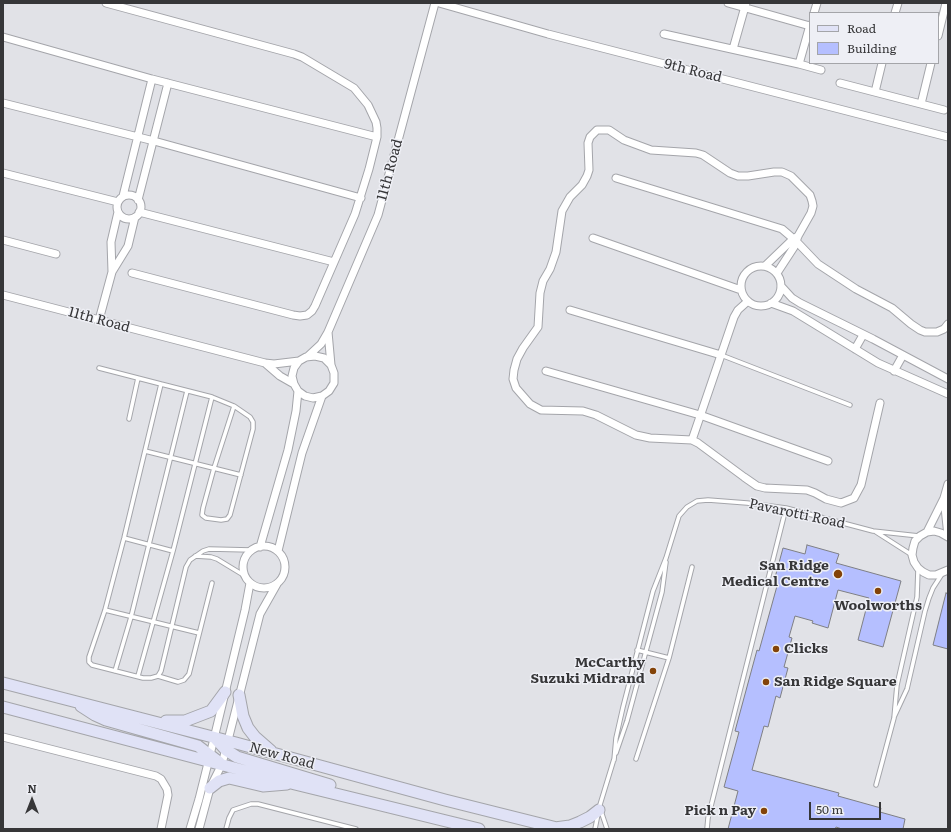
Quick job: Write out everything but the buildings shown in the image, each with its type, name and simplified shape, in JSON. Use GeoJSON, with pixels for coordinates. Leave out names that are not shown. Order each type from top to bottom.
{"type":"FeatureCollection","features":[{"type":"Feature","properties":{"kind":"main road"},"geometry":{"type":"LineString","coordinates":[[3,683],[214,737],[227,745],[237,757],[347,791],[389,807]]}},
{"type":"Feature","properties":{"kind":"main road"},"geometry":{"type":"LineString","coordinates":[[153,722],[185,721],[195,718],[211,711],[225,692]]}},
{"type":"Feature","properties":{"kind":"main road"},"geometry":{"type":"LineString","coordinates":[[239,695],[243,716],[248,728],[255,737],[275,754]]}},
{"type":"Feature","properties":{"kind":"main road"},"geometry":{"type":"LineString","coordinates":[[72,701],[95,716],[198,746],[209,758]]}},
{"type":"Feature","properties":{"kind":"main road","name":"New Road"},"geometry":{"type":"LineString","coordinates":[[3,707],[209,758],[222,764],[295,784],[479,829]]}},
{"type":"Feature","properties":{"kind":"main road","name":"New Road"},"geometry":{"type":"LineString","coordinates":[[227,745],[275,754],[446,800],[558,828]]}},
{"type":"Feature","properties":{"kind":"main road"},"geometry":{"type":"LineString","coordinates":[[210,788],[219,781],[229,778],[263,786],[295,784]]}},
{"type":"Feature","properties":{"kind":"main road"},"geometry":{"type":"LineString","coordinates":[[558,828],[570,826],[590,818],[599,808]]}},
{"type":"Feature","properties":{"kind":"street"},"geometry":{"type":"LineString","coordinates":[[106,3],[302,57],[354,88],[368,105],[376,122],[377,136],[361,198],[312,312],[307,315],[300,316],[132,273]]}},
{"type":"Feature","properties":{"kind":"street","name":"11th Road"},"geometry":{"type":"LineString","coordinates":[[3,295],[265,363],[274,364],[302,359],[321,344],[328,332],[378,215],[435,3]]}},
{"type":"Feature","properties":{"kind":"street","name":"9th Road"},"geometry":{"type":"LineString","coordinates":[[439,3],[564,38],[948,137]]}},
{"type":"Feature","properties":{"kind":"street"},"geometry":{"type":"LineString","coordinates":[[728,3],[746,5],[809,26]]}},
{"type":"Feature","properties":{"kind":"street"},"geometry":{"type":"LineString","coordinates":[[939,32],[946,3]]}},
{"type":"Feature","properties":{"kind":"street"},"geometry":{"type":"LineString","coordinates":[[733,49],[746,5]]}},
{"type":"Feature","properties":{"kind":"street"},"geometry":{"type":"LineString","coordinates":[[799,64],[809,29]]}},
{"type":"Feature","properties":{"kind":"street"},"geometry":{"type":"LineString","coordinates":[[664,34],[821,70]]}},
{"type":"Feature","properties":{"kind":"street"},"geometry":{"type":"LineString","coordinates":[[3,36],[152,79],[377,136]]}},
{"type":"Feature","properties":{"kind":"street"},"geometry":{"type":"LineString","coordinates":[[875,92],[882,64]]}},
{"type":"Feature","properties":{"kind":"street"},"geometry":{"type":"LineString","coordinates":[[921,104],[931,64]]}},
{"type":"Feature","properties":{"kind":"street"},"geometry":{"type":"LineString","coordinates":[[112,272],[111,242],[118,212],[118,202],[123,196],[152,79]]}},
{"type":"Feature","properties":{"kind":"street"},"geometry":{"type":"LineString","coordinates":[[138,200],[168,83]]}},
{"type":"Feature","properties":{"kind":"street"},"geometry":{"type":"LineString","coordinates":[[840,83],[944,110]]}},
{"type":"Feature","properties":{"kind":"street"},"geometry":{"type":"LineString","coordinates":[[3,103],[361,198]]}},
{"type":"Feature","properties":{"kind":"street"},"geometry":{"type":"LineString","coordinates":[[777,273],[811,213],[812,200],[810,195],[790,176],[782,172],[738,176],[730,173],[703,155],[696,153],[651,150],[624,140],[609,130],[597,130],[590,136],[588,143],[589,170],[582,185],[570,197],[562,212],[556,252],[550,269],[543,281],[540,293],[538,327],[523,348],[517,359],[514,370],[513,379],[516,388],[530,404],[541,410],[583,411],[596,415],[636,435],[650,438],[692,440],[757,486],[765,488],[807,490],[826,500],[841,503],[854,498],[861,485],[880,403]]}},
{"type":"Feature","properties":{"kind":"street"},"geometry":{"type":"LineString","coordinates":[[3,173],[118,202]]}},
{"type":"Feature","properties":{"kind":"street"},"geometry":{"type":"LineString","coordinates":[[616,178],[777,226],[796,238],[809,256],[825,269],[856,289],[892,308],[920,330],[937,332],[944,329],[948,324]]}},
{"type":"Feature","properties":{"kind":"street"},"geometry":{"type":"LineString","coordinates":[[99,320],[112,272],[128,246],[140,206],[138,200],[133,195],[123,196]]}},
{"type":"Feature","properties":{"kind":"street"},"geometry":{"type":"LineString","coordinates":[[118,212],[125,218],[137,214],[334,262]]}},
{"type":"Feature","properties":{"kind":"street"},"geometry":{"type":"LineString","coordinates":[[593,238],[741,290]]}},
{"type":"Feature","properties":{"kind":"street"},"geometry":{"type":"LineString","coordinates":[[765,266],[796,238]]}},
{"type":"Feature","properties":{"kind":"street"},"geometry":{"type":"LineString","coordinates":[[3,240],[56,254]]}},
{"type":"Feature","properties":{"kind":"street"},"geometry":{"type":"LineString","coordinates":[[759,266],[769,267],[777,273],[781,281],[779,296],[771,304],[765,306],[759,306],[748,301],[741,290],[742,279],[749,270],[759,266]]}},
{"type":"Feature","properties":{"kind":"street"},"geometry":{"type":"LineString","coordinates":[[781,286],[800,304],[863,334],[948,379]]}},
{"type":"Feature","properties":{"kind":"street"},"geometry":{"type":"LineString","coordinates":[[692,440],[736,313],[748,301]]}},
{"type":"Feature","properties":{"kind":"street"},"geometry":{"type":"LineString","coordinates":[[771,304],[793,311],[894,371],[948,394]]}},
{"type":"Feature","properties":{"kind":"street"},"geometry":{"type":"LineString","coordinates":[[570,310],[721,355]]}},
{"type":"Feature","properties":{"kind":"street","name":"11th Road"},"geometry":{"type":"LineString","coordinates":[[328,332],[331,365]]}},
{"type":"Feature","properties":{"kind":"street"},"geometry":{"type":"LineString","coordinates":[[855,349],[863,334]]}},
{"type":"Feature","properties":{"kind":"street"},"geometry":{"type":"LineString","coordinates":[[894,371],[903,355]]}},
{"type":"Feature","properties":{"kind":"street"},"geometry":{"type":"LineString","coordinates":[[315,356],[324,358],[331,365],[334,373],[334,383],[329,391],[322,396],[313,398],[305,396],[298,391],[294,384],[292,376],[294,368],[302,359],[315,356]]}},
{"type":"Feature","properties":{"kind":"street","name":"11th Road"},"geometry":{"type":"LineString","coordinates":[[265,363],[280,376],[294,384]]}},
{"type":"Feature","properties":{"kind":"street"},"geometry":{"type":"LineString","coordinates":[[546,370],[700,415],[828,461]]}},
{"type":"Feature","properties":{"kind":"street"},"geometry":{"type":"LineString","coordinates":[[933,387],[938,374]]}},
{"type":"Feature","properties":{"kind":"street"},"geometry":{"type":"LineString","coordinates":[[260,547],[288,450],[296,411],[298,391]]}},
{"type":"Feature","properties":{"kind":"street"},"geometry":{"type":"LineString","coordinates":[[278,551],[302,453],[322,396]]}},
{"type":"Feature","properties":{"kind":"street"},"geometry":{"type":"LineString","coordinates":[[946,571],[936,575],[930,575],[918,568],[912,555],[912,548],[915,542],[924,534],[944,498],[948,484]]}},
{"type":"Feature","properties":{"kind":"street"},"geometry":{"type":"LineString","coordinates":[[944,498],[948,537]]}},
{"type":"Feature","properties":{"kind":"street"},"geometry":{"type":"LineString","coordinates":[[924,534],[934,531],[948,537]]}},
{"type":"Feature","properties":{"kind":"street"},"geometry":{"type":"LineString","coordinates":[[198,829],[210,788],[222,764],[260,614],[277,584],[283,577],[285,568],[283,559],[278,551],[269,547],[260,547],[251,550],[245,558],[243,567],[245,576],[250,583],[263,588],[268,588],[277,584]]}},
{"type":"Feature","properties":{"kind":"street"},"geometry":{"type":"LineString","coordinates":[[190,829],[199,799],[246,610],[250,583]]}},
{"type":"Feature","properties":{"kind":"street"},"geometry":{"type":"LineString","coordinates":[[3,737],[156,776],[161,779],[167,789],[168,795],[161,829]]}},
{"type":"Feature","properties":{"kind":"lane"},"geometry":{"type":"LineString","coordinates":[[721,355],[850,405]]}},
{"type":"Feature","properties":{"kind":"lane"},"geometry":{"type":"LineString","coordinates":[[99,368],[212,397],[234,406],[250,417],[253,422],[253,429],[230,515],[227,519],[221,520],[206,518],[202,515],[203,508],[234,406]]}},
{"type":"Feature","properties":{"kind":"lane"},"geometry":{"type":"LineString","coordinates":[[129,419],[138,378]]}},
{"type":"Feature","properties":{"kind":"lane"},"geometry":{"type":"LineString","coordinates":[[161,384],[124,538],[105,610],[89,657],[89,662],[92,665],[138,676],[151,678],[158,676],[178,682],[184,680],[189,674],[212,583]]}},
{"type":"Feature","properties":{"kind":"lane"},"geometry":{"type":"LineString","coordinates":[[115,671],[131,617],[187,391]]}},
{"type":"Feature","properties":{"kind":"lane"},"geometry":{"type":"LineString","coordinates":[[138,676],[173,551],[194,463],[212,397]]}},
{"type":"Feature","properties":{"kind":"lane"},"geometry":{"type":"LineString","coordinates":[[145,451],[241,475]]}},
{"type":"Feature","properties":{"kind":"lane","name":"Pavarotti Road"},"geometry":{"type":"LineString","coordinates":[[666,558],[679,516],[687,507],[697,501],[722,500],[786,508],[873,531],[924,534]]}},
{"type":"Feature","properties":{"kind":"lane"},"geometry":{"type":"LineString","coordinates":[[707,829],[708,818],[786,508]]}},
{"type":"Feature","properties":{"kind":"lane","name":"Pavarotti Road"},"geometry":{"type":"LineString","coordinates":[[873,531],[912,555]]}},
{"type":"Feature","properties":{"kind":"lane"},"geometry":{"type":"LineString","coordinates":[[124,538],[173,551]]}},
{"type":"Feature","properties":{"kind":"lane"},"geometry":{"type":"LineString","coordinates":[[158,676],[161,671],[186,567],[190,560],[203,551],[209,549],[251,550]]}},
{"type":"Feature","properties":{"kind":"lane"},"geometry":{"type":"LineString","coordinates":[[195,556],[211,557],[245,576]]}},
{"type":"Feature","properties":{"kind":"lane"},"geometry":{"type":"LineString","coordinates":[[614,760],[616,738],[637,650],[653,592],[666,558]]}},
{"type":"Feature","properties":{"kind":"lane"},"geometry":{"type":"LineString","coordinates":[[595,829],[599,808],[627,721],[662,592],[666,558]]}},
{"type":"Feature","properties":{"kind":"lane"},"geometry":{"type":"LineString","coordinates":[[636,759],[669,658],[692,567]]}},
{"type":"Feature","properties":{"kind":"lane"},"geometry":{"type":"LineString","coordinates":[[894,718],[897,685],[917,597],[918,568]]}},
{"type":"Feature","properties":{"kind":"lane"},"geometry":{"type":"LineString","coordinates":[[876,785],[894,718],[907,689],[929,598],[933,588],[946,571]]}},
{"type":"Feature","properties":{"kind":"lane"},"geometry":{"type":"LineString","coordinates":[[105,610],[199,633]]}},
{"type":"Feature","properties":{"kind":"lane"},"geometry":{"type":"LineString","coordinates":[[637,650],[669,658]]}},
{"type":"Feature","properties":{"kind":"lane"},"geometry":{"type":"LineString","coordinates":[[226,829],[233,810],[251,804],[258,804],[356,829]]}},
{"type":"Feature","properties":{"kind":"lane"},"geometry":{"type":"LineString","coordinates":[[599,808],[607,829]]}},
{"type":"Feature","properties":{"kind":"place","name":"San Ridge Medical Centre"},"geometry":{"type":"Point","coordinates":[838,574]}},
{"type":"Feature","properties":{"kind":"place","name":"Woolworths"},"geometry":{"type":"Point","coordinates":[878,591]}},
{"type":"Feature","properties":{"kind":"place","name":"Clicks"},"geometry":{"type":"Point","coordinates":[776,649]}},
{"type":"Feature","properties":{"kind":"place","name":"McCarthy Suzuki Midrand"},"geometry":{"type":"Point","coordinates":[653,671]}},
{"type":"Feature","properties":{"kind":"place","name":"San Ridge Square"},"geometry":{"type":"Point","coordinates":[766,682]}},
{"type":"Feature","properties":{"kind":"place","name":"Pick n Pay"},"geometry":{"type":"Point","coordinates":[764,811]}}]}
